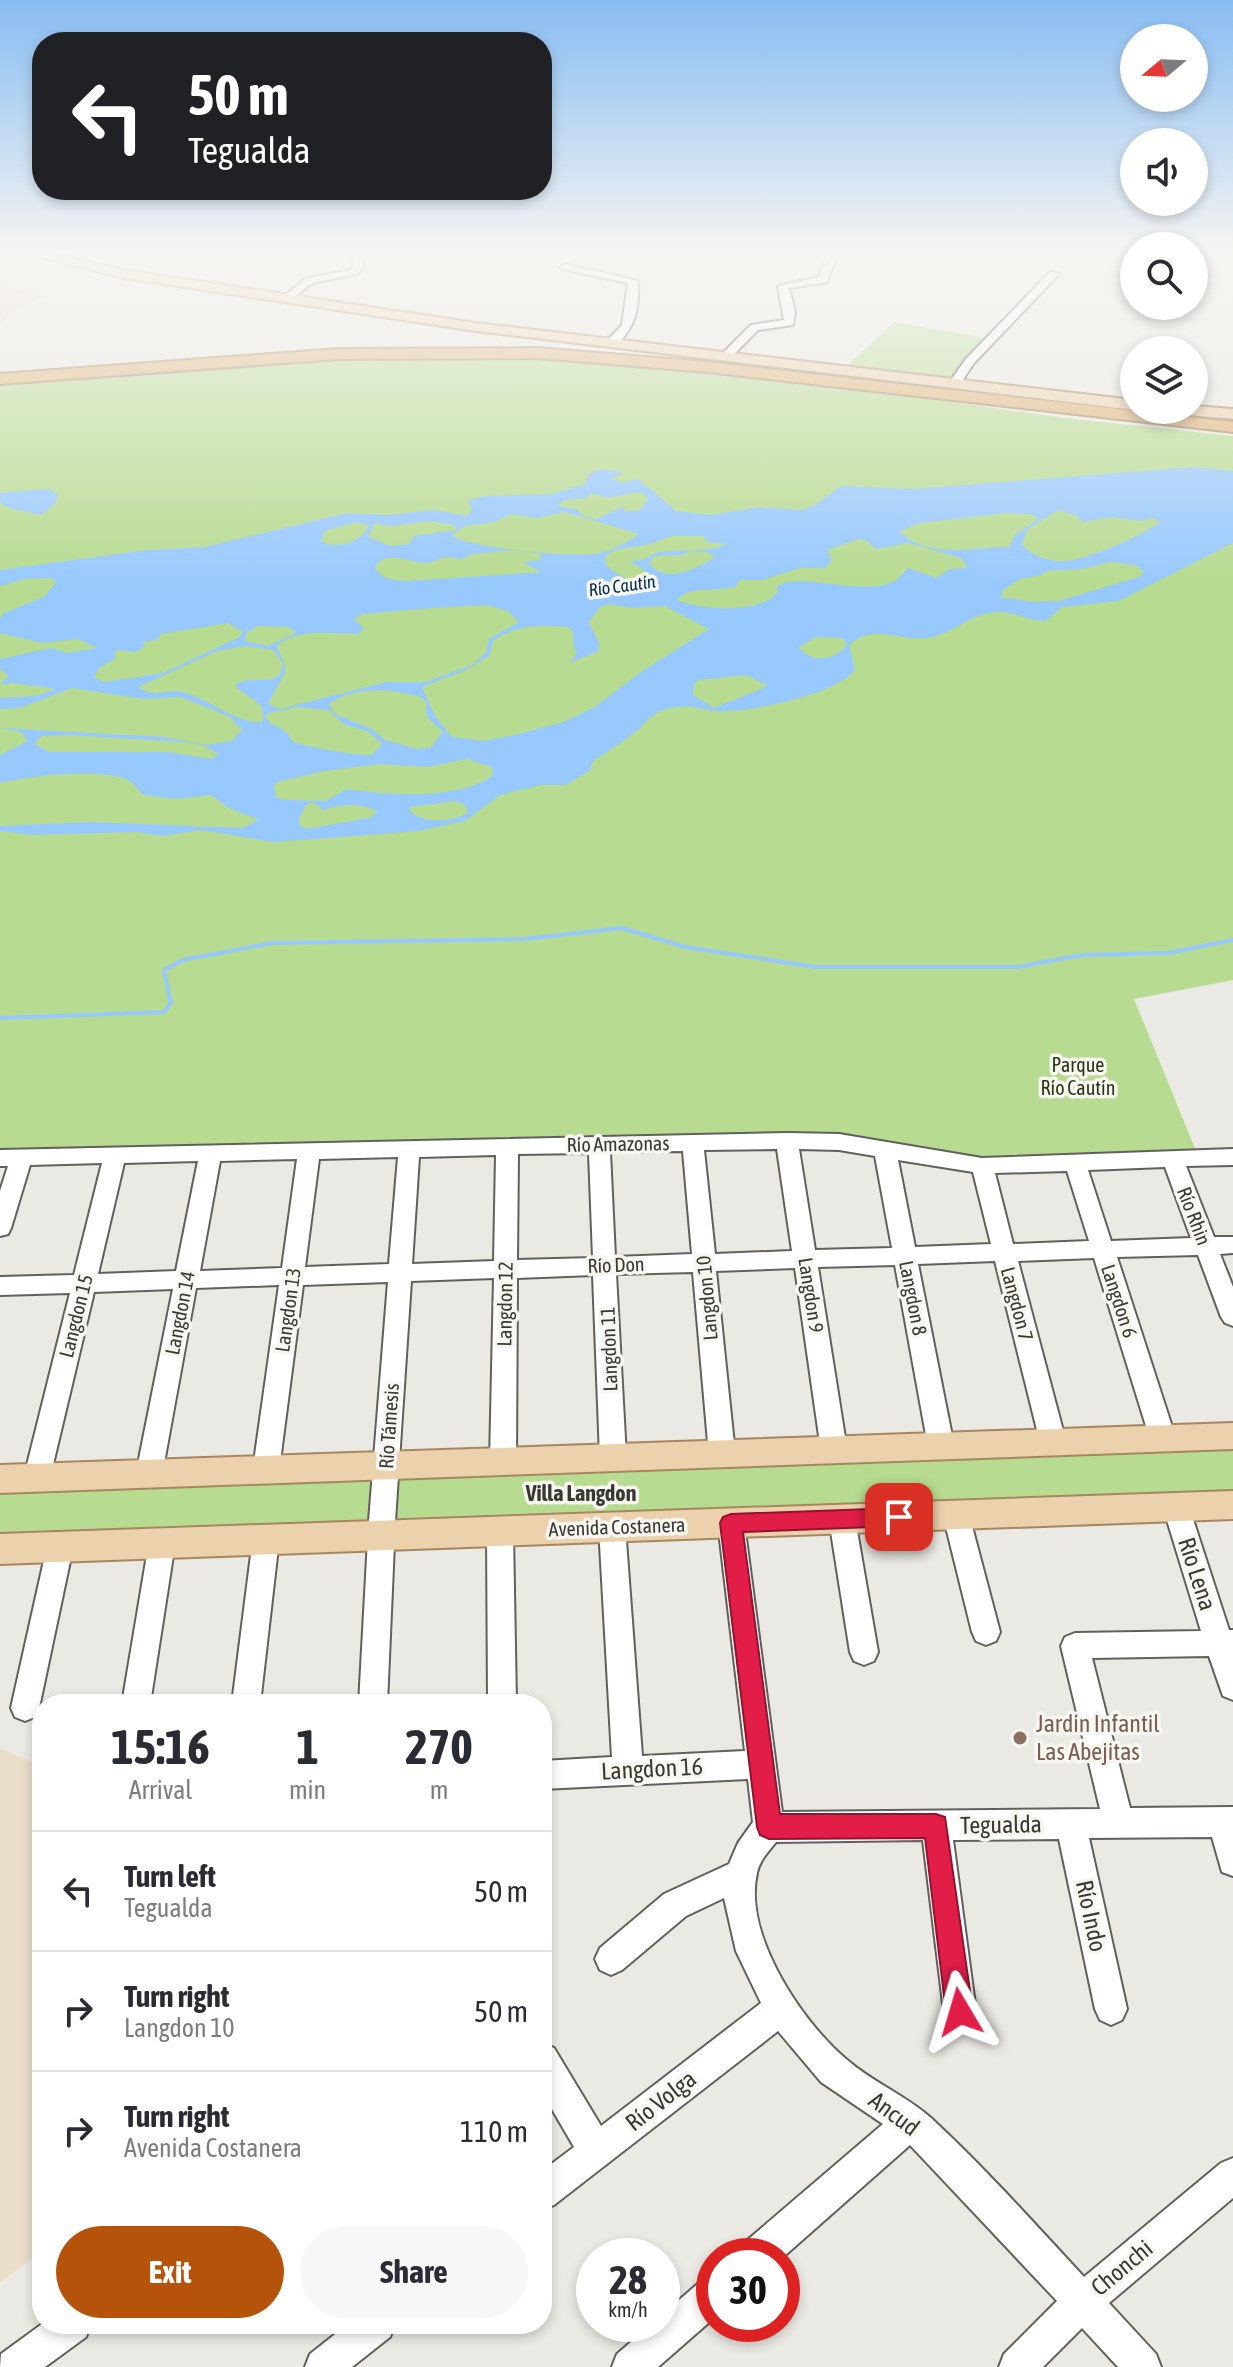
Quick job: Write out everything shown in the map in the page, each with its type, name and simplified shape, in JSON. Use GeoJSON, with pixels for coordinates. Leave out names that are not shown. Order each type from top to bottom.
{"type":"FeatureCollection","features":[{"type":"Feature","properties":{"kind":"highway"},"geometry":{"type":"LineString","coordinates":[[0,377],[198,363]]}},
{"type":"Feature","properties":{"kind":"highway"},"geometry":{"type":"LineString","coordinates":[[673,363],[1233,424]]}},
{"type":"Feature","properties":{"kind":"main road"},"geometry":{"type":"LineString","coordinates":[[787,363],[1120,403]]}},
{"type":"Feature","properties":{"kind":"main road"},"geometry":{"type":"LineString","coordinates":[[1208,412],[1233,414]]}},
{"type":"Feature","properties":{"kind":"main road"},"geometry":{"type":"LineString","coordinates":[[0,1479],[1233,1436]]}},
{"type":"Feature","properties":{"kind":"main road","name":"Avenida Costanera"},"geometry":{"type":"LineString","coordinates":[[0,1549],[1233,1505]]}},
{"type":"Feature","properties":{"kind":"street"},"geometry":{"type":"LineString","coordinates":[[954,384],[968,363]]}},
{"type":"Feature","properties":{"kind":"street","name":"Río Amazonas"},"geometry":{"type":"LineString","coordinates":[[10,1157],[787,1141],[839,1142],[982,1166],[1233,1157]]}},
{"type":"Feature","properties":{"kind":"street","name":"Langdon 9"},"geometry":{"type":"LineString","coordinates":[[787,1141],[834,1450]]}},
{"type":"Feature","properties":{"kind":"street","name":"Langdon 10"},"geometry":{"type":"LineString","coordinates":[[693,1143],[722,1454]]}},
{"type":"Feature","properties":{"kind":"street","name":"Langdon 11"},"geometry":{"type":"LineString","coordinates":[[599,1145],[613,1457]]}},
{"type":"Feature","properties":{"kind":"street","name":"Langdon 12"},"geometry":{"type":"LineString","coordinates":[[503,1461],[507,1147]]}},
{"type":"Feature","properties":{"kind":"street","name":"Río Támesis"},"geometry":{"type":"LineString","coordinates":[[373,1694],[381,1536],[409,1149]]}},
{"type":"Feature","properties":{"kind":"street","name":"Langdon 8"},"geometry":{"type":"LineString","coordinates":[[885,1149],[941,1446]]}},
{"type":"Feature","properties":{"kind":"street","name":"Langdon 13"},"geometry":{"type":"LineString","coordinates":[[266,1469],[309,1151]]}},
{"type":"Feature","properties":{"kind":"street","name":"Langdon 14"},"geometry":{"type":"LineString","coordinates":[[149,1474],[211,1152]]}},
{"type":"Feature","properties":{"kind":"street","name":"Langdon 15"},"geometry":{"type":"LineString","coordinates":[[37,1477],[115,1155]]}},
{"type":"Feature","properties":{"kind":"street"},"geometry":{"type":"LineString","coordinates":[[0,1228],[10,1157]]}},
{"type":"Feature","properties":{"kind":"street","name":"Río Rhin"},"geometry":{"type":"LineString","coordinates":[[1173,1160],[1233,1317]]}},
{"type":"Feature","properties":{"kind":"street","name":"Langdon 6"},"geometry":{"type":"LineString","coordinates":[[1075,1163],[1163,1439]]}},
{"type":"Feature","properties":{"kind":"street","name":"Langdon 7"},"geometry":{"type":"LineString","coordinates":[[982,1166],[1053,1442]]}},
{"type":"Feature","properties":{"kind":"street","name":"Río Don"},"geometry":{"type":"LineString","coordinates":[[0,1286],[1233,1245]]}},
{"type":"Feature","properties":{"kind":"street","name":"Río Lena"},"geometry":{"type":"LineString","coordinates":[[1176,1507],[1226,1643],[1233,1687]]}},
{"type":"Feature","properties":{"kind":"street"},"geometry":{"type":"LineString","coordinates":[[956,1515],[986,1632]]}},
{"type":"Feature","properties":{"kind":"street"},"geometry":{"type":"LineString","coordinates":[[842,1519],[864,1652]]}},
{"type":"Feature","properties":{"kind":"street"},"geometry":{"type":"LineString","coordinates":[[611,1959],[675,1905],[741,1874],[751,1847],[769,1827],[731,1523]]}},
{"type":"Feature","properties":{"kind":"street"},"geometry":{"type":"LineString","coordinates":[[612,1527],[628,1771]]}},
{"type":"Feature","properties":{"kind":"street"},"geometry":{"type":"LineString","coordinates":[[500,1532],[502,1694]]}},
{"type":"Feature","properties":{"kind":"street"},"geometry":{"type":"LineString","coordinates":[[247,1694],[266,1539]]}},
{"type":"Feature","properties":{"kind":"street"},"geometry":{"type":"LineString","coordinates":[[138,1694],[162,1543]]}},
{"type":"Feature","properties":{"kind":"street"},"geometry":{"type":"LineString","coordinates":[[25,1708],[60,1547]]}},
{"type":"Feature","properties":{"kind":"street"},"geometry":{"type":"LineString","coordinates":[[1119,1823],[1075,1646],[1226,1643]]}},
{"type":"Feature","properties":{"kind":"street","name":"Langdon 16"},"geometry":{"type":"LineString","coordinates":[[552,1775],[762,1764]]}},
{"type":"Feature","properties":{"kind":"street"},"geometry":{"type":"LineString","coordinates":[[1228,1822],[1233,1861]]}},
{"type":"Feature","properties":{"kind":"street","name":"Tegualda"},"geometry":{"type":"LineString","coordinates":[[769,1827],[1228,1822]]}},
{"type":"Feature","properties":{"kind":"street","name":"Río Indo"},"geometry":{"type":"LineString","coordinates":[[1071,1824],[1111,2009]]}},
{"type":"Feature","properties":{"kind":"street"},"geometry":{"type":"LineString","coordinates":[[936,1826],[960,2012]]}},
{"type":"Feature","properties":{"kind":"street","name":"Ancud"},"geometry":{"type":"LineString","coordinates":[[741,1874],[744,1920],[762,1971],[780,2009],[805,2042],[834,2071],[910,2123],[1024,2236],[1143,2367]]}},
{"type":"Feature","properties":{"kind":"street","name":"Río Volga"},"geometry":{"type":"LineString","coordinates":[[552,2185],[780,2009]]}},
{"type":"Feature","properties":{"kind":"street"},"geometry":{"type":"LineString","coordinates":[[552,2077],[596,2151]]}},
{"type":"Feature","properties":{"kind":"street"},"geometry":{"type":"LineString","coordinates":[[778,2238],[910,2123]]}},
{"type":"Feature","properties":{"kind":"street","name":"Chonchi"},"geometry":{"type":"LineString","coordinates":[[1017,2367],[1082,2302],[1233,2175]]}},
{"type":"Feature","properties":{"kind":"street"},"geometry":{"type":"LineString","coordinates":[[630,2367],[696,2310]]}},
{"type":"Feature","properties":{"kind":"street"},"geometry":{"type":"LineString","coordinates":[[14,2367],[59,2334]]}},
{"type":"Feature","properties":{"kind":"street"},"geometry":{"type":"LineString","coordinates":[[323,2367],[364,2334]]}},
{"type":"Feature","properties":{"kind":"shaded area"},"geometry":{"type":"Polygon","coordinates":[[[0,1748],[32,1762],[32,2259],[0,2282],[0,1748]]]}},
{"type":"Feature","properties":{"kind":"green space","name":"Parque Río Cautín"},"geometry":{"type":"Polygon","coordinates":[[[264,363],[636,363],[1233,436],[1233,980],[1134,999],[1198,1156],[983,1160],[840,1134],[0,1151],[0,383],[264,363]]]}},
{"type":"Feature","properties":{"kind":"green space"},"geometry":{"type":"Polygon","coordinates":[[[850,363],[964,363],[950,380],[845,368],[850,363]]]}},
{"type":"Feature","properties":{"kind":"green space"},"geometry":{"type":"Polygon","coordinates":[[[1233,1439],[1233,1501],[0,1546],[0,1482],[1233,1439]]]}},
{"type":"Feature","properties":{"kind":"water","name":"Río Cautín"},"geometry":{"type":"Polygon","coordinates":[[[1194,467],[1233,471],[1233,543],[1119,601],[1062,607],[1046,621],[997,612],[979,616],[945,633],[927,638],[867,635],[849,645],[855,669],[833,686],[797,699],[742,710],[683,707],[663,710],[594,760],[589,771],[566,785],[541,785],[500,795],[465,821],[418,831],[274,842],[201,830],[162,836],[137,832],[32,835],[0,831],[0,826],[91,822],[242,828],[259,820],[229,808],[211,795],[177,799],[144,795],[129,780],[113,776],[63,774],[0,783],[0,755],[28,741],[21,732],[0,728],[164,737],[207,745],[232,741],[242,730],[230,717],[181,697],[144,699],[72,688],[20,708],[0,709],[0,698],[36,696],[56,689],[0,684],[9,676],[0,669],[0,659],[51,648],[67,653],[97,648],[78,639],[42,643],[0,633],[0,619],[4,613],[44,597],[56,582],[52,578],[24,579],[0,586],[0,570],[148,550],[205,547],[347,513],[389,515],[434,510],[467,516],[472,510],[468,500],[485,496],[553,494],[585,484],[589,474],[602,469],[621,472],[621,475],[611,478],[622,483],[638,479],[676,511],[711,515],[760,507],[802,510],[814,506],[841,486],[912,489],[1194,467]],[[635,492],[609,498],[591,493],[586,498],[565,500],[557,506],[576,509],[585,517],[597,519],[624,506],[625,512],[640,510],[648,499],[643,493],[635,492]],[[1058,510],[1028,529],[1022,543],[1041,557],[1067,561],[1115,546],[1160,522],[1154,518],[1141,521],[1112,517],[1083,522],[1077,516],[1058,510]],[[565,512],[536,518],[511,514],[494,522],[465,526],[452,535],[478,544],[515,550],[472,554],[461,560],[445,557],[424,563],[391,558],[375,567],[384,577],[407,581],[542,572],[522,562],[540,560],[541,554],[523,551],[594,554],[618,547],[639,534],[565,512]],[[1005,513],[920,523],[900,531],[924,546],[952,550],[1009,547],[1015,535],[1040,518],[1030,514],[1005,513]],[[430,521],[389,526],[375,523],[368,537],[391,546],[409,544],[414,536],[457,530],[454,525],[430,521]],[[356,522],[325,531],[321,541],[341,545],[356,540],[369,525],[356,522]],[[673,536],[644,546],[615,550],[606,556],[605,564],[624,578],[641,581],[647,580],[648,573],[630,561],[661,552],[702,550],[727,544],[708,542],[703,536],[673,536]],[[859,539],[827,550],[832,560],[825,568],[800,568],[761,580],[740,580],[735,587],[688,593],[677,600],[714,608],[743,608],[768,600],[777,593],[778,586],[788,582],[866,587],[895,581],[908,568],[937,578],[949,569],[968,568],[961,558],[908,543],[876,549],[859,539]],[[691,551],[682,555],[654,556],[649,563],[656,570],[681,573],[715,557],[707,552],[691,551]],[[1111,562],[1082,569],[1046,571],[1042,575],[1019,579],[1003,590],[1001,597],[1033,602],[1059,601],[1142,576],[1143,571],[1135,565],[1111,562]],[[609,604],[600,607],[589,622],[600,645],[597,652],[569,663],[577,653],[573,645],[573,631],[568,627],[519,629],[493,641],[489,656],[466,670],[422,687],[435,716],[452,737],[483,741],[515,735],[564,722],[595,707],[641,672],[709,629],[665,606],[632,608],[609,604]],[[484,605],[363,614],[354,619],[364,628],[358,634],[316,633],[285,640],[276,646],[284,662],[285,673],[268,704],[280,709],[387,682],[426,682],[472,665],[486,653],[489,639],[519,622],[506,610],[484,605]],[[228,623],[161,634],[157,640],[143,642],[145,646],[136,652],[118,650],[114,654],[116,658],[99,668],[94,678],[105,682],[163,673],[240,637],[243,632],[228,623]],[[259,626],[247,632],[245,641],[268,646],[296,633],[289,627],[259,626]],[[816,637],[799,647],[810,656],[830,657],[847,644],[843,638],[816,637]],[[246,646],[217,651],[138,687],[151,693],[186,693],[233,716],[262,722],[262,709],[235,685],[275,678],[280,675],[283,663],[273,650],[246,646]],[[747,675],[699,680],[694,684],[693,695],[714,708],[768,686],[747,675]],[[369,691],[342,697],[329,705],[335,714],[372,729],[385,740],[417,749],[430,748],[443,732],[427,717],[426,701],[418,696],[394,691],[369,691]],[[297,707],[268,713],[265,717],[283,730],[294,742],[320,748],[372,755],[382,744],[369,732],[344,724],[328,710],[297,707]],[[67,735],[42,736],[34,743],[49,752],[168,752],[211,759],[219,754],[203,745],[184,742],[67,735]],[[467,759],[428,767],[380,764],[324,771],[277,782],[274,786],[276,797],[326,801],[347,789],[401,794],[442,792],[462,789],[493,775],[492,767],[467,759]],[[455,801],[410,807],[410,811],[422,818],[446,820],[468,813],[465,805],[455,801]],[[313,802],[307,804],[299,819],[300,826],[307,829],[369,818],[378,812],[351,805],[323,810],[313,802]]]}},
{"type":"Feature","properties":{"kind":"water"},"geometry":{"type":"Polygon","coordinates":[[[49,489],[58,494],[56,503],[41,515],[8,508],[0,502],[0,493],[49,489]]]}},
{"type":"Feature","properties":{"kind":"waterway"},"geometry":{"type":"LineString","coordinates":[[0,1018],[164,1012],[171,1003],[164,970],[183,960],[272,943],[525,939],[622,928],[685,947],[816,967],[1018,967],[1082,955],[1168,953],[1233,940]]}},
{"type":"Feature","properties":{"kind":"place","name":"Jardin Infantil Las Abejitas"},"geometry":{"type":"Point","coordinates":[1020,1738]}},
{"type":"Feature","properties":{"kind":"district","name":"Villa Langdon"},"geometry":{"type":"Point","coordinates":[581,1493]}},
{"type":"Feature","properties":{"kind":"route"},"geometry":{"type":"LineString","coordinates":[[899,1517],[731,1523],[769,1827],[936,1826],[960,2012]]}}]}
